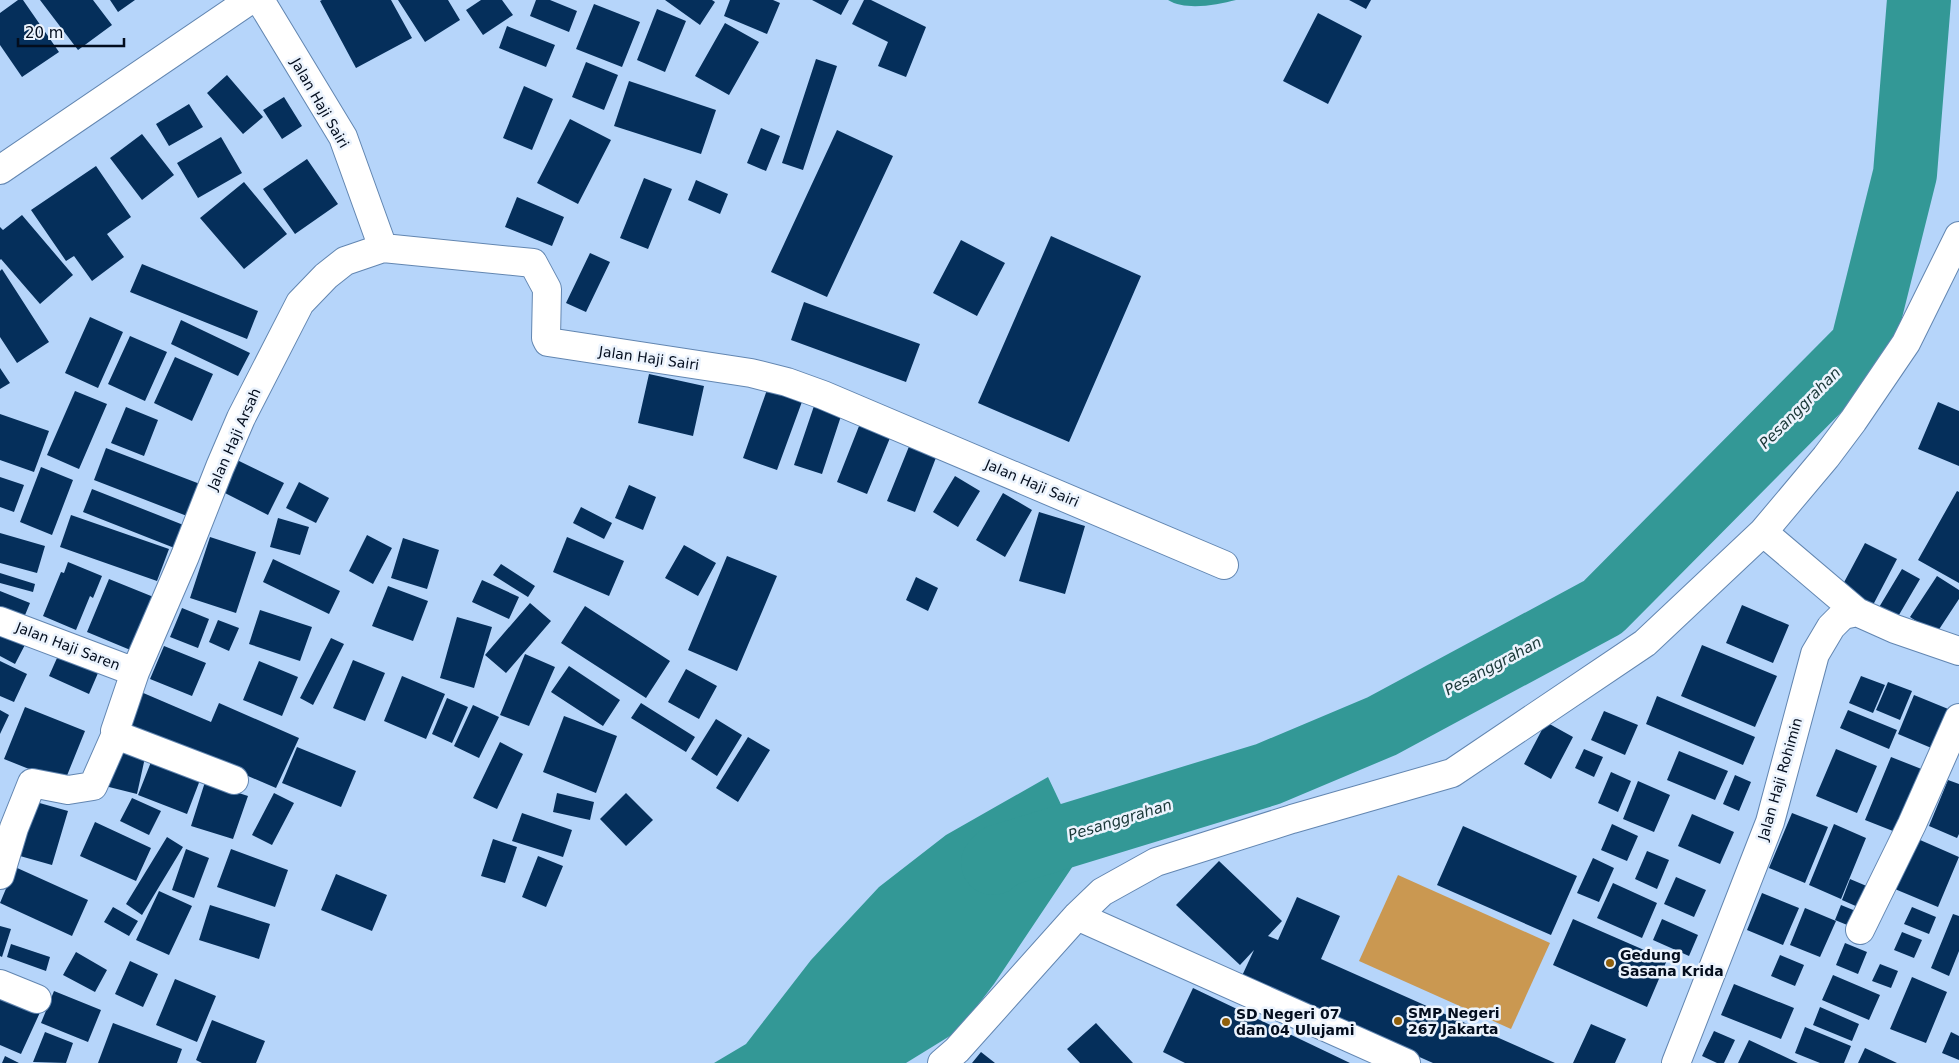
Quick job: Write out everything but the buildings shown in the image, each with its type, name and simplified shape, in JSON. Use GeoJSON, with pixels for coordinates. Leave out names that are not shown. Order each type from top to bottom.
{"type":"FeatureCollection","features":[{"type":"Feature","properties":{"kind":"street"},"geometry":{"type":"LineString","coordinates":[[0,170],[250,0]]}},
{"type":"Feature","properties":{"kind":"street","name":"Jalan Haji Sairi"},"geometry":{"type":"LineString","coordinates":[[260,0],[342,137],[383,248],[533,264],[547,287],[546,338],[548,342],[751,373],[787,382],[823,395],[1224,565]]}},
{"type":"Feature","properties":{"kind":"street"},"geometry":{"type":"LineString","coordinates":[[942,1063],[957,1050],[1077,916],[1102,892],[1156,862],[1292,819],[1452,772],[1645,643],[1763,532],[1826,457],[1906,343],[1959,236]]}},
{"type":"Feature","properties":{"kind":"street","name":"Jalan Haji Arsah"},"geometry":{"type":"LineString","coordinates":[[0,875],[14,828],[32,783],[68,790],[93,786],[116,734],[115,731],[135,672],[241,418],[300,303],[326,276],[344,261],[383,248]]}},
{"type":"Feature","properties":{"kind":"street"},"geometry":{"type":"LineString","coordinates":[[1763,532],[1857,612],[1895,629],[1959,651]]}},
{"type":"Feature","properties":{"kind":"street","name":"Jalan Haji Rohimin"},"geometry":{"type":"LineString","coordinates":[[1676,1063],[1770,822],[1815,654],[1832,627],[1843,615],[1857,612]]}},
{"type":"Feature","properties":{"kind":"street","name":"Jalan Haji Saren"},"geometry":{"type":"LineString","coordinates":[[0,621],[135,672]]}},
{"type":"Feature","properties":{"kind":"street"},"geometry":{"type":"LineString","coordinates":[[1860,930],[1912,824],[1959,718]]}},
{"type":"Feature","properties":{"kind":"street"},"geometry":{"type":"LineString","coordinates":[[116,734],[234,780]]}},
{"type":"Feature","properties":{"kind":"street"},"geometry":{"type":"LineString","coordinates":[[1077,916],[1406,1063]]}},
{"type":"Feature","properties":{"kind":"street"},"geometry":{"type":"LineString","coordinates":[[0,984],[37,999]]}},
{"type":"Feature","properties":{"kind":"shaded area"},"geometry":{"type":"Polygon","coordinates":[[[1168,0],[1236,0],[1192,6],[1168,0]]]}},
{"type":"Feature","properties":{"kind":"shaded area"},"geometry":{"type":"Polygon","coordinates":[[[1048,777],[1083,851],[994,984],[958,1031],[906,1063],[714,1063],[746,1044],[811,960],[879,887],[946,835],[1048,777]]]}},
{"type":"Feature","properties":{"kind":"shaded area"},"geometry":{"type":"Polygon","coordinates":[[[1398,875],[1550,943],[1511,1029],[1359,961],[1398,875]]]}},
{"type":"Feature","properties":{"kind":"waterway","name":"Pesanggrahan"},"geometry":{"type":"LineString","coordinates":[[993,863],[1000,856],[1268,774],[1382,726],[1603,607],[1862,346],[1905,174],[1919,0]]}},
{"type":"Feature","properties":{"kind":"place","name":"Gedung Sasana Krida"},"geometry":{"type":"Point","coordinates":[1610,963]}},
{"type":"Feature","properties":{"kind":"place","name":"SMP Negeri 267 Jakarta"},"geometry":{"type":"Point","coordinates":[1398,1021]}},
{"type":"Feature","properties":{"kind":"place","name":"SD Negeri 07 dan 04 Ulujami"},"geometry":{"type":"Point","coordinates":[1226,1022]}}]}
